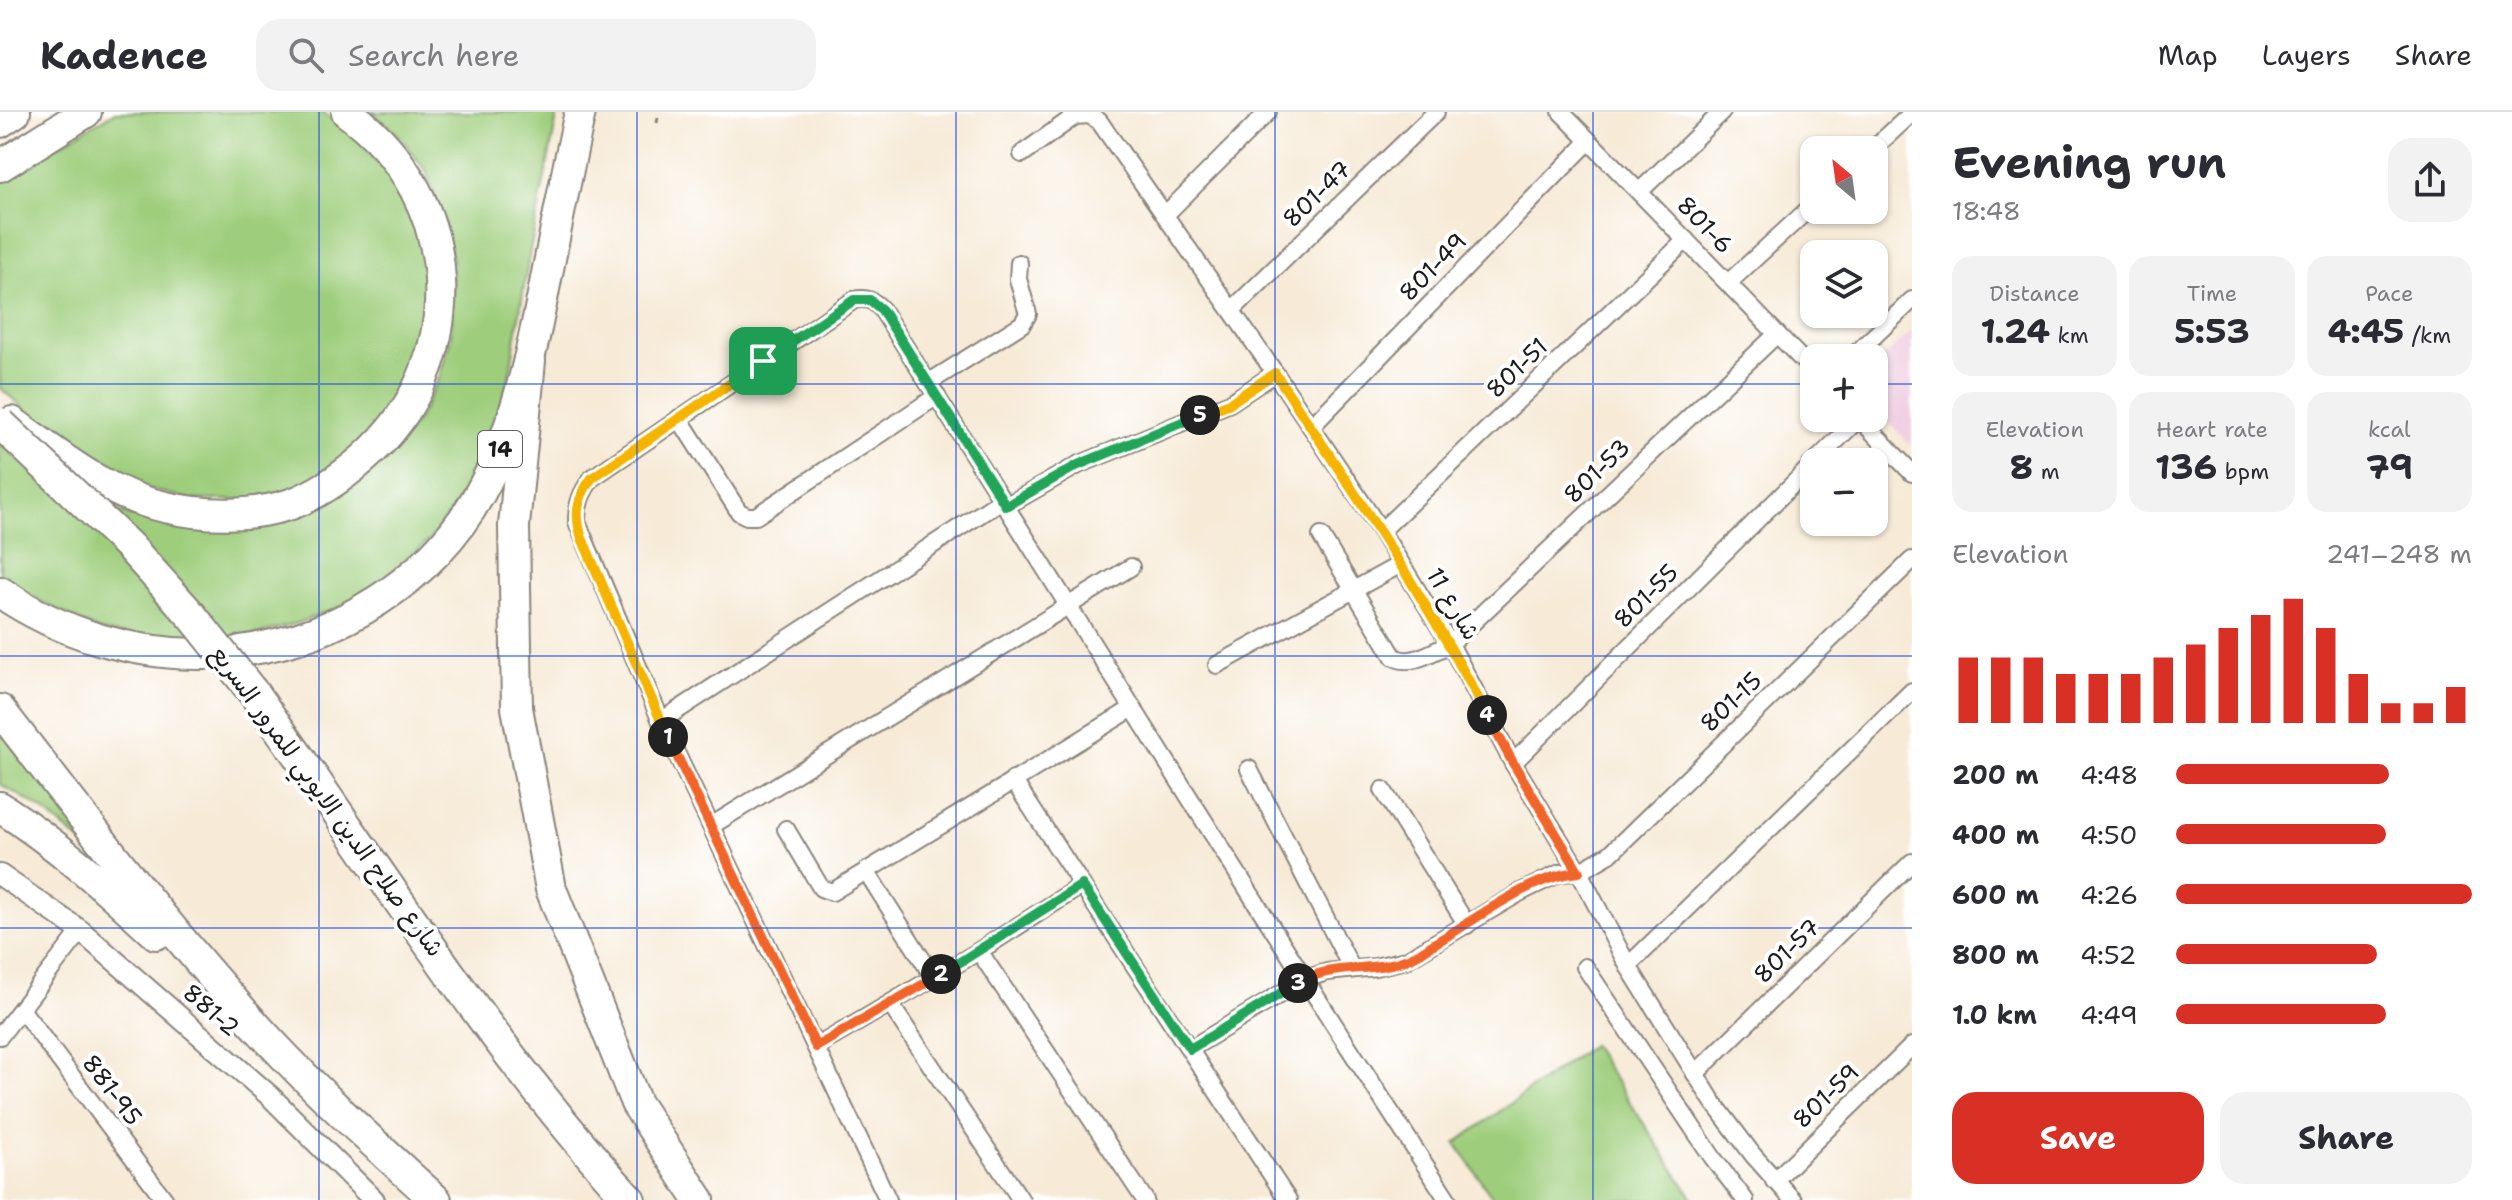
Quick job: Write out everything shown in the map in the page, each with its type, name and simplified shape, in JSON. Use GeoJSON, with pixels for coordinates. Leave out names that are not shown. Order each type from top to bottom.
{"type":"FeatureCollection","features":[{"type":"Feature","properties":{"kind":"highway"},"geometry":{"type":"LineString","coordinates":[[0,122],[15,112]]}},
{"type":"Feature","properties":{"kind":"highway"},"geometry":{"type":"LineString","coordinates":[[0,166],[86,112]]}},
{"type":"Feature","properties":{"kind":"highway"},"geometry":{"type":"LineString","coordinates":[[0,414],[90,477],[145,502],[185,511],[234,514],[263,511],[291,504],[342,477],[383,441],[410,404],[429,362],[441,295],[437,250],[426,213],[409,179],[386,147],[347,112]]}},
{"type":"Feature","properties":{"kind":"highway","name":"14"},"geometry":{"type":"LineString","coordinates":[[240,651],[307,635],[356,614],[398,587],[435,554],[466,516],[490,473],[530,361],[580,112]]}},
{"type":"Feature","properties":{"kind":"highway"},"geometry":{"type":"LineString","coordinates":[[530,361],[514,526],[517,708],[551,889],[636,1103],[699,1200]]}},
{"type":"Feature","properties":{"kind":"highway","name":"شارع صلاح الدين الايوبي للمرور السريع"},"geometry":{"type":"LineString","coordinates":[[0,423],[129,546],[193,617],[303,761],[429,944],[544,1099],[630,1200]]}},
{"type":"Feature","properties":{"kind":"highway"},"geometry":{"type":"LineString","coordinates":[[0,592],[37,615],[110,643],[149,651],[205,654]]}},
{"type":"Feature","properties":{"kind":"highway"},"geometry":{"type":"LineString","coordinates":[[0,710],[180,939],[271,1042]]}},
{"type":"Feature","properties":{"kind":"highway"},"geometry":{"type":"LineString","coordinates":[[0,807],[89,872],[436,1200]]}},
{"type":"Feature","properties":{"kind":"street"},"geometry":{"type":"LineString","coordinates":[[1165,215],[1268,112]]}},
{"type":"Feature","properties":{"kind":"street","name":"801-47"},"geometry":{"type":"LineString","coordinates":[[1232,310],[1436,112]]}},
{"type":"Feature","properties":{"kind":"street","name":"801-6"},"geometry":{"type":"LineString","coordinates":[[1561,112],[1800,358]]}},
{"type":"Feature","properties":{"kind":"street"},"geometry":{"type":"LineString","coordinates":[[1639,192],[1722,112]]}},
{"type":"Feature","properties":{"kind":"street"},"geometry":{"type":"LineString","coordinates":[[1887,136],[1912,113]]}},
{"type":"Feature","properties":{"kind":"street","name":"شارع 11"},"geometry":{"type":"LineString","coordinates":[[1022,154],[1075,116],[1089,115],[1099,121],[1232,310],[1381,531],[1450,644],[1513,763],[1579,872],[1628,966],[1732,1129],[1793,1200]]}},
{"type":"Feature","properties":{"kind":"street","name":"801-49"},"geometry":{"type":"LineString","coordinates":[[1311,427],[1589,141]]}},
{"type":"Feature","properties":{"kind":"street"},"geometry":{"type":"LineString","coordinates":[[1728,283],[1800,217]]}},
{"type":"Feature","properties":{"kind":"street","name":"801-51"},"geometry":{"type":"LineString","coordinates":[[1381,531],[1686,240]]}},
{"type":"Feature","properties":{"kind":"street"},"geometry":{"type":"LineString","coordinates":[[679,418],[739,512],[756,516],[1022,324],[1028,314],[1018,279],[1019,263]]}},
{"type":"Feature","properties":{"kind":"street"},"geometry":{"type":"LineString","coordinates":[[888,1200],[661,721],[577,522],[577,506],[582,491],[592,478],[854,300],[862,298],[877,304],[1448,1200]]}},
{"type":"Feature","properties":{"kind":"street"},"geometry":{"type":"LineString","coordinates":[[1866,344],[1912,300]]}},
{"type":"Feature","properties":{"kind":"street","name":"801-53"},"geometry":{"type":"LineString","coordinates":[[1354,590],[1394,657],[1402,662],[1412,661],[1450,644],[1777,334]]}},
{"type":"Feature","properties":{"kind":"street"},"geometry":{"type":"LineString","coordinates":[[661,721],[1004,503],[1078,465],[1230,403],[1275,373]]}},
{"type":"Feature","properties":{"kind":"street","name":"801-55"},"geometry":{"type":"LineString","coordinates":[[1830,448],[1845,432]]}},
{"type":"Feature","properties":{"kind":"street"},"geometry":{"type":"LineString","coordinates":[[1872,432],[1912,473]]}},
{"type":"Feature","properties":{"kind":"street","name":"801-55"},"geometry":{"type":"LineString","coordinates":[[1513,763],[1800,478]]}},
{"type":"Feature","properties":{"kind":"street"},"geometry":{"type":"LineString","coordinates":[[1321,536],[1354,590]]}},
{"type":"Feature","properties":{"kind":"street","name":"801-15"},"geometry":{"type":"LineString","coordinates":[[1190,1049],[1305,979],[1327,972],[1406,960],[1521,892],[1560,873],[1579,872],[1610,854],[1912,560]]}},
{"type":"Feature","properties":{"kind":"street"},"geometry":{"type":"LineString","coordinates":[[1217,665],[1401,564]]}},
{"type":"Feature","properties":{"kind":"street"},"geometry":{"type":"LineString","coordinates":[[711,826],[1131,567]]}},
{"type":"Feature","properties":{"kind":"street"},"geometry":{"type":"LineString","coordinates":[[1628,966],[1912,691]]}},
{"type":"Feature","properties":{"kind":"street"},"geometry":{"type":"LineString","coordinates":[[786,829],[824,891],[832,892],[1133,708]]}},
{"type":"Feature","properties":{"kind":"street"},"geometry":{"type":"LineString","coordinates":[[1249,769],[1352,969]]}},
{"type":"Feature","properties":{"kind":"street"},"geometry":{"type":"LineString","coordinates":[[1013,780],[1288,1200]]}},
{"type":"Feature","properties":{"kind":"street"},"geometry":{"type":"LineString","coordinates":[[1383,790],[1467,925]]}},
{"type":"Feature","properties":{"kind":"street","name":"801-57"},"geometry":{"type":"LineString","coordinates":[[1695,1074],[1912,862]]}},
{"type":"Feature","properties":{"kind":"street"},"geometry":{"type":"LineString","coordinates":[[866,871],[934,978]]}},
{"type":"Feature","properties":{"kind":"street","name":"881-2"},"geometry":{"type":"LineString","coordinates":[[0,875],[81,931],[271,1097],[374,1200]]}},
{"type":"Feature","properties":{"kind":"street"},"geometry":{"type":"LineString","coordinates":[[816,1047],[979,951],[1082,885]]}},
{"type":"Feature","properties":{"kind":"street"},"geometry":{"type":"LineString","coordinates":[[0,1036],[81,931]]}},
{"type":"Feature","properties":{"kind":"street"},"geometry":{"type":"LineString","coordinates":[[979,951],[1145,1200]]}},
{"type":"Feature","properties":{"kind":"street"},"geometry":{"type":"LineString","coordinates":[[1585,967],[1713,1158],[1745,1200]]}},
{"type":"Feature","properties":{"kind":"street"},"geometry":{"type":"LineString","coordinates":[[890,1004],[1021,1200]]}},
{"type":"Feature","properties":{"kind":"street","name":"881-95"},"geometry":{"type":"LineString","coordinates":[[21,1009],[165,1200]]}},
{"type":"Feature","properties":{"kind":"street","name":"801-59"},"geometry":{"type":"LineString","coordinates":[[1774,1181],[1912,1046]]}},
{"type":"Feature","properties":{"kind":"path"},"geometry":{"type":"LineString","coordinates":[[657,123],[659,112]]}},
{"type":"Feature","properties":{"kind":"shaded area"},"geometry":{"type":"Polygon","coordinates":[[[1912,331],[1912,447],[1888,421],[1888,353],[1912,331]]]}},
{"type":"Feature","properties":{"kind":"green space"},"geometry":{"type":"Polygon","coordinates":[[[115,112],[322,112],[354,134],[400,190],[421,241],[431,282],[424,331],[412,372],[391,413],[366,442],[297,489],[254,500],[191,500],[139,486],[53,432],[0,388],[0,180],[115,112]]]}},
{"type":"Feature","properties":{"kind":"green space"},"geometry":{"type":"Polygon","coordinates":[[[372,112],[558,112],[529,256],[509,379],[491,437],[457,503],[431,538],[392,575],[347,605],[295,624],[235,640],[197,645],[99,631],[22,592],[0,576],[0,443],[50,487],[128,515],[192,529],[264,524],[333,500],[391,455],[419,418],[439,378],[451,338],[453,263],[444,220],[426,171],[396,132],[372,112]]]}},
{"type":"Feature","properties":{"kind":"green space"},"geometry":{"type":"Polygon","coordinates":[[[0,727],[121,875],[39,807],[0,784],[0,727]]]}},
{"type":"Feature","properties":{"kind":"green space"},"geometry":{"type":"Polygon","coordinates":[[[1592,1045],[1694,1200],[1494,1200],[1456,1143],[1592,1045]]]}},
{"type":"Feature","properties":{"kind":"route"},"geometry":{"type":"LineString","coordinates":[[862,298],[877,304],[1006,506],[1078,465],[1230,403],[1275,373],[1381,531],[1450,644],[1513,763],[1579,872],[1560,873],[1521,892],[1406,960],[1327,972],[1305,979],[1190,1049],[1082,885],[979,951],[816,1047],[661,721],[577,522],[577,506],[582,491],[592,478],[763,361],[854,300],[862,298]]}}]}
